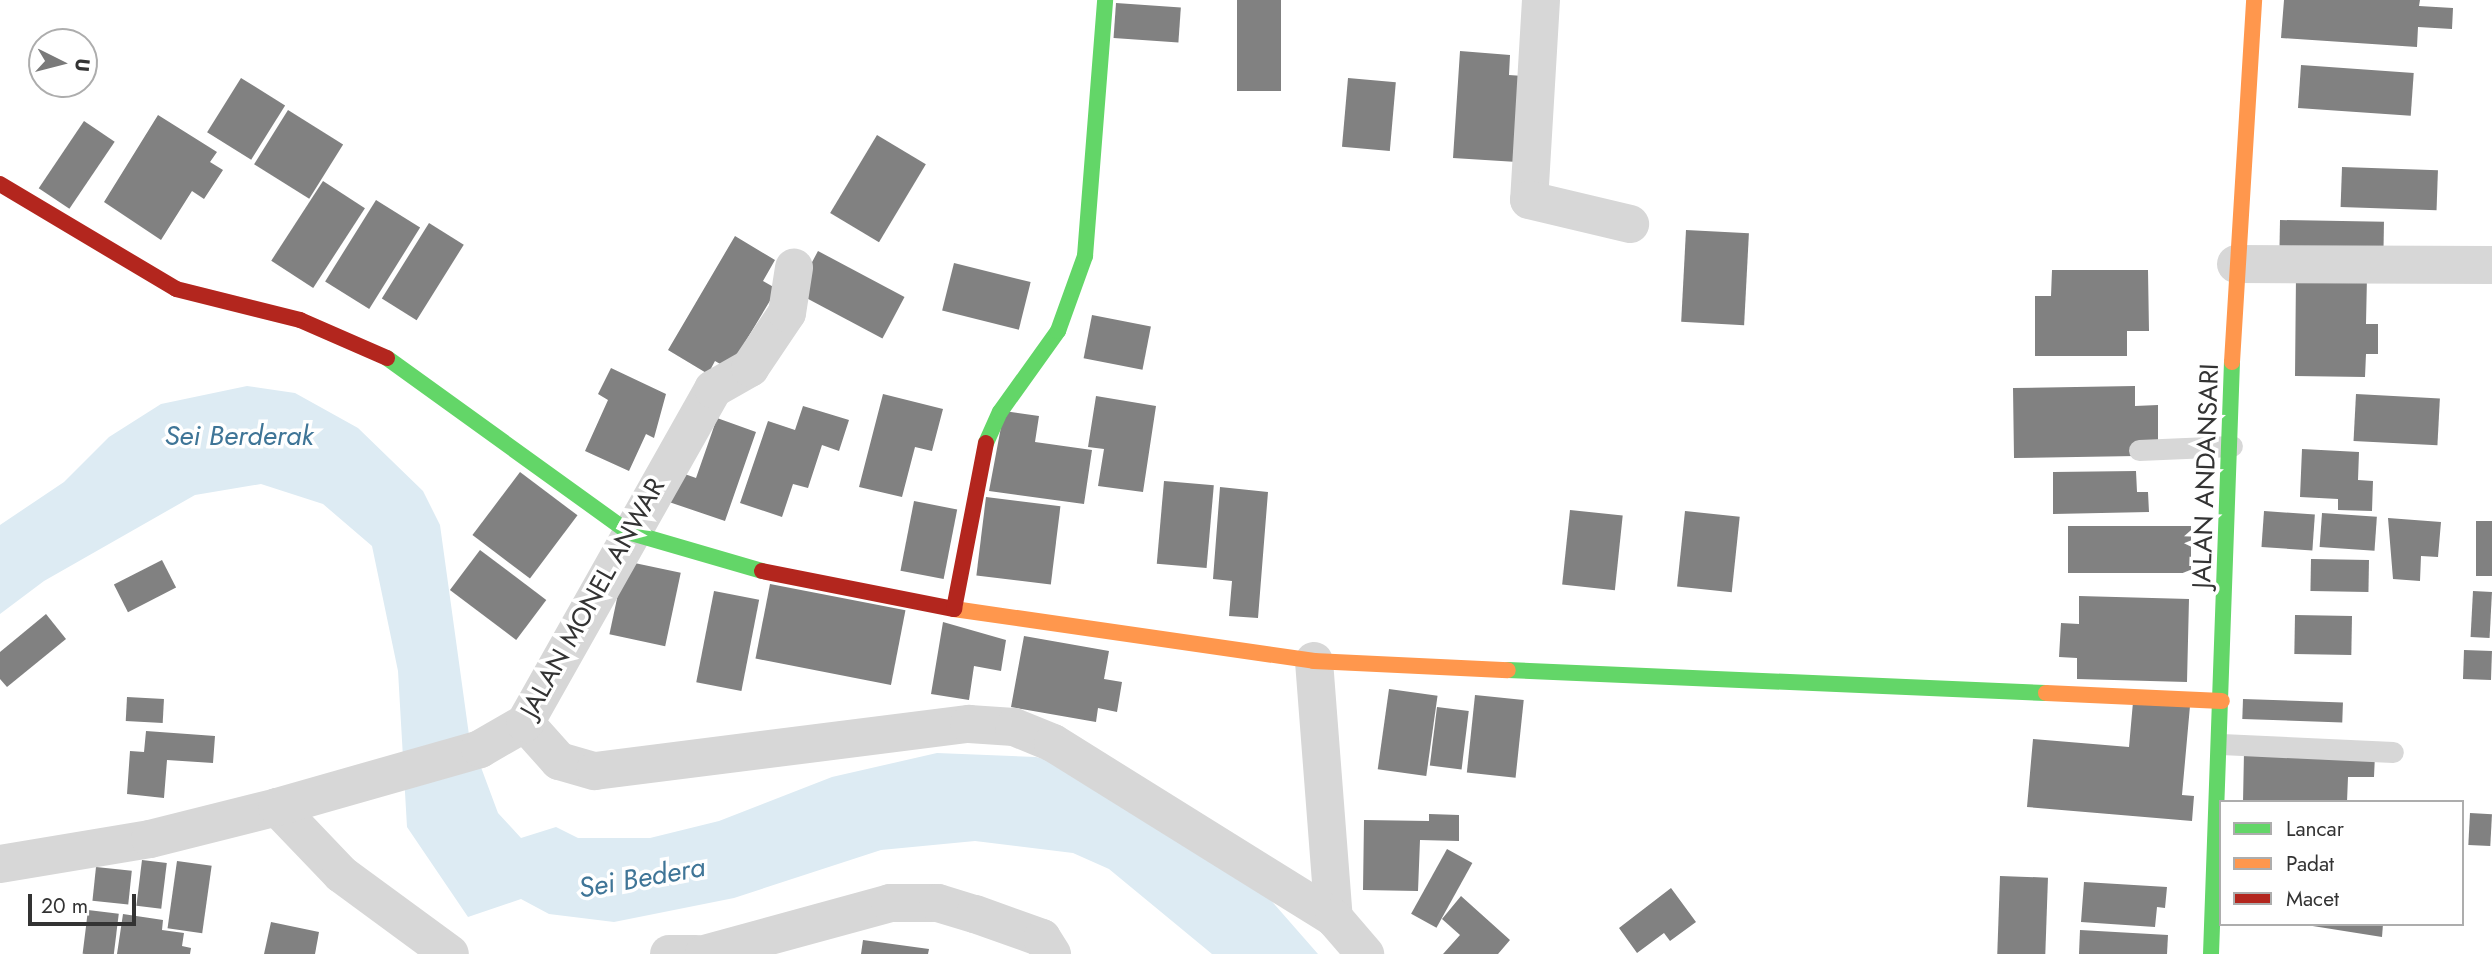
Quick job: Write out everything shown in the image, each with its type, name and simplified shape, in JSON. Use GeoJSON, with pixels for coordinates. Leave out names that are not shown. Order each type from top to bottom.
{"type":"FeatureCollection","features":[{"type":"Feature","properties":{"kind":"street"},"geometry":{"type":"LineString","coordinates":[[954,609],[985,445],[1000,412],[1058,331],[1085,256],[1105,0]]}},
{"type":"Feature","properties":{"kind":"street"},"geometry":{"type":"LineString","coordinates":[[1541,0],[1529,200],[1630,224]]}},
{"type":"Feature","properties":{"kind":"street","name":"JALAN ANDANSARI"},"geometry":{"type":"LineString","coordinates":[[2211,954],[2232,446],[2236,264],[2255,0]]}},
{"type":"Feature","properties":{"kind":"street"},"geometry":{"type":"LineString","coordinates":[[0,184],[176,289],[300,320],[402,365],[628,532],[729,564],[954,609],[1314,661],[2222,701]]}},
{"type":"Feature","properties":{"kind":"street"},"geometry":{"type":"LineString","coordinates":[[2236,264],[2492,265]]}},
{"type":"Feature","properties":{"kind":"street","name":"JALAN MONEL ANWAR"},"geometry":{"type":"LineString","coordinates":[[0,864],[150,839],[277,807],[337,787],[480,749],[525,723],[628,532],[713,389],[750,368],[786,313],[794,268]]}},
{"type":"Feature","properties":{"kind":"street"},"geometry":{"type":"LineString","coordinates":[[1314,661],[1334,918]]}},
{"type":"Feature","properties":{"kind":"street"},"geometry":{"type":"LineString","coordinates":[[525,723],[559,761],[595,771],[968,724],[1014,727],[1053,743],[1334,918],[1365,954]]}},
{"type":"Feature","properties":{"kind":"street"},"geometry":{"type":"LineString","coordinates":[[277,807],[341,874],[450,954]]}},
{"type":"Feature","properties":{"kind":"street"},"geometry":{"type":"LineString","coordinates":[[683,954],[793,944],[890,903],[938,903],[1044,949]]}},
{"type":"Feature","properties":{"kind":"lane"},"geometry":{"type":"LineString","coordinates":[[2139,450],[2232,446]]}},
{"type":"Feature","properties":{"kind":"lane"},"geometry":{"type":"LineString","coordinates":[[2221,744],[2393,751]]}},
{"type":"Feature","properties":{"kind":"water","name":"Sei Berderak"},"geometry":{"type":"Polygon","coordinates":[[[247,386],[295,393],[358,428],[423,491],[440,525],[469,735],[498,813],[521,838],[556,827],[578,838],[650,838],[719,821],[832,777],[937,753],[1036,757],[1061,764],[1262,890],[1318,954],[1212,954],[1109,869],[1073,853],[975,841],[881,850],[734,898],[614,922],[549,914],[521,899],[468,917],[407,827],[398,671],[372,546],[323,504],[261,484],[195,495],[44,581],[0,614],[0,525],[64,482],[109,437],[161,404],[247,386]]]}},
{"type":"Feature","properties":{"kind":"building"},"geometry":{"type":"Polygon","coordinates":[[[1237,0],[1281,0],[1281,91],[1237,91],[1237,0]]]}},
{"type":"Feature","properties":{"kind":"building"},"geometry":{"type":"Polygon","coordinates":[[[2284,0],[2420,0],[2419,6],[2453,8],[2452,29],[2418,27],[2417,47],[2281,38],[2284,0]]]}},
{"type":"Feature","properties":{"kind":"building"},"geometry":{"type":"Polygon","coordinates":[[[1116,3],[1181,8],[1178,42],[1114,38],[1116,3]]]}},
{"type":"Feature","properties":{"kind":"building"},"geometry":{"type":"Polygon","coordinates":[[[1460,51],[1510,55],[1509,75],[1523,76],[1517,162],[1453,158],[1460,51]]]}},
{"type":"Feature","properties":{"kind":"building"},"geometry":{"type":"Polygon","coordinates":[[[2301,65],[2414,73],[2411,116],[2298,108],[2301,65]]]}},
{"type":"Feature","properties":{"kind":"building"},"geometry":{"type":"Polygon","coordinates":[[[241,78],[285,106],[251,160],[207,132],[241,78]]]}},
{"type":"Feature","properties":{"kind":"building"},"geometry":{"type":"Polygon","coordinates":[[[1348,78],[1396,82],[1390,151],[1342,147],[1348,78]]]}},
{"type":"Feature","properties":{"kind":"building"},"geometry":{"type":"Polygon","coordinates":[[[288,110],[343,144],[309,199],[254,164],[288,110]]]}},
{"type":"Feature","properties":{"kind":"building"},"geometry":{"type":"Polygon","coordinates":[[[158,115],[217,152],[210,162],[223,170],[204,199],[192,191],[161,240],[104,202],[158,115]]]}},
{"type":"Feature","properties":{"kind":"building"},"geometry":{"type":"Polygon","coordinates":[[[84,121],[115,142],[69,209],[39,188],[84,121]]]}},
{"type":"Feature","properties":{"kind":"building"},"geometry":{"type":"Polygon","coordinates":[[[877,135],[926,164],[879,242],[830,213],[877,135]]]}},
{"type":"Feature","properties":{"kind":"building"},"geometry":{"type":"Polygon","coordinates":[[[2342,167],[2438,170],[2437,210],[2341,207],[2342,167]]]}},
{"type":"Feature","properties":{"kind":"building"},"geometry":{"type":"Polygon","coordinates":[[[323,181],[365,208],[313,288],[271,261],[323,181]]]}},
{"type":"Feature","properties":{"kind":"building"},"geometry":{"type":"Polygon","coordinates":[[[376,200],[420,228],[369,309],[325,281],[376,200]]]}},
{"type":"Feature","properties":{"kind":"building"},"geometry":{"type":"Polygon","coordinates":[[[2280,220],[2384,222],[2383,252],[2279,250],[2280,220]]]}},
{"type":"Feature","properties":{"kind":"building"},"geometry":{"type":"Polygon","coordinates":[[[429,223],[464,245],[417,320],[382,298],[429,223]]]}},
{"type":"Feature","properties":{"kind":"building"},"geometry":{"type":"Polygon","coordinates":[[[1686,230],[1749,233],[1744,325],[1681,322],[1686,230]]]}},
{"type":"Feature","properties":{"kind":"building"},"geometry":{"type":"Polygon","coordinates":[[[735,236],[775,260],[763,281],[777,289],[729,369],[715,361],[708,374],[668,350],[735,236]]]}},
{"type":"Feature","properties":{"kind":"building"},"geometry":{"type":"Polygon","coordinates":[[[818,251],[905,297],[882,339],[796,292],[818,251]]]}},
{"type":"Feature","properties":{"kind":"building"},"geometry":{"type":"Polygon","coordinates":[[[954,263],[1031,282],[1019,330],[942,311],[954,263]]]}},
{"type":"Feature","properties":{"kind":"building"},"geometry":{"type":"Polygon","coordinates":[[[2052,270],[2148,270],[2149,331],[2127,331],[2127,356],[2035,356],[2035,296],[2051,296],[2052,270]]]}},
{"type":"Feature","properties":{"kind":"building"},"geometry":{"type":"Polygon","coordinates":[[[2296,274],[2367,276],[2366,324],[2378,324],[2378,354],[2366,354],[2365,377],[2295,376],[2296,274]]]}},
{"type":"Feature","properties":{"kind":"building"},"geometry":{"type":"Polygon","coordinates":[[[1092,315],[1151,326],[1143,370],[1084,358],[1092,315]]]}},
{"type":"Feature","properties":{"kind":"building"},"geometry":{"type":"Polygon","coordinates":[[[611,368],[666,394],[654,438],[646,434],[629,471],[585,451],[608,400],[598,394],[611,368]]]}},
{"type":"Feature","properties":{"kind":"building"},"geometry":{"type":"Polygon","coordinates":[[[2135,386],[2135,406],[2158,405],[2158,441],[2136,456],[2014,458],[2013,388],[2135,386]]]}},
{"type":"Feature","properties":{"kind":"building"},"geometry":{"type":"Polygon","coordinates":[[[883,394],[943,409],[932,451],[915,447],[902,497],[859,487],[883,394]]]}},
{"type":"Feature","properties":{"kind":"building"},"geometry":{"type":"Polygon","coordinates":[[[2356,394],[2440,398],[2437,445],[2354,441],[2356,394]]]}},
{"type":"Feature","properties":{"kind":"building"},"geometry":{"type":"Polygon","coordinates":[[[1096,396],[1156,406],[1143,492],[1098,486],[1104,449],[1088,447],[1096,396]]]}},
{"type":"Feature","properties":{"kind":"building"},"geometry":{"type":"Polygon","coordinates":[[[803,406],[849,420],[839,451],[822,445],[808,488],[793,484],[782,517],[740,503],[768,421],[795,430],[803,406]]]}},
{"type":"Feature","properties":{"kind":"building"},"geometry":{"type":"Polygon","coordinates":[[[1004,411],[1039,416],[1035,442],[1092,450],[1084,504],[989,491],[1004,411]]]}},
{"type":"Feature","properties":{"kind":"building"},"geometry":{"type":"Polygon","coordinates":[[[717,418],[756,432],[725,521],[669,502],[679,472],[696,478],[717,418]]]}},
{"type":"Feature","properties":{"kind":"building"},"geometry":{"type":"Polygon","coordinates":[[[2302,449],[2359,452],[2358,480],[2373,481],[2372,511],[2338,510],[2338,499],[2300,497],[2302,449]]]}},
{"type":"Feature","properties":{"kind":"building"},"geometry":{"type":"Polygon","coordinates":[[[2136,471],[2137,492],[2148,492],[2149,512],[2053,514],[2053,472],[2136,471]]]}},
{"type":"Feature","properties":{"kind":"building"},"geometry":{"type":"Polygon","coordinates":[[[520,472],[578,515],[530,578],[472,535],[520,472]]]}},
{"type":"Feature","properties":{"kind":"building"},"geometry":{"type":"Polygon","coordinates":[[[1164,481],[1214,485],[1207,568],[1157,564],[1164,481]]]}},
{"type":"Feature","properties":{"kind":"building"},"geometry":{"type":"Polygon","coordinates":[[[1220,487],[1268,492],[1258,618],[1229,616],[1232,581],[1213,579],[1220,487]]]}},
{"type":"Feature","properties":{"kind":"building"},"geometry":{"type":"Polygon","coordinates":[[[986,497],[1060,506],[1051,585],[976,575],[986,497]]]}},
{"type":"Feature","properties":{"kind":"building"},"geometry":{"type":"Polygon","coordinates":[[[914,501],[957,509],[944,579],[900,571],[914,501]]]}},
{"type":"Feature","properties":{"kind":"building"},"geometry":{"type":"Polygon","coordinates":[[[1570,510],[1623,516],[1615,590],[1562,585],[1570,510]]]}},
{"type":"Feature","properties":{"kind":"building"},"geometry":{"type":"Polygon","coordinates":[[[1685,511],[1740,517],[1732,592],[1677,587],[1685,511]]]}},
{"type":"Feature","properties":{"kind":"building"},"geometry":{"type":"Polygon","coordinates":[[[2264,511],[2315,515],[2312,550],[2261,547],[2264,511]]]}},
{"type":"Feature","properties":{"kind":"building"},"geometry":{"type":"Polygon","coordinates":[[[2322,513],[2377,517],[2374,551],[2320,547],[2322,513]]]}},
{"type":"Feature","properties":{"kind":"building"},"geometry":{"type":"Polygon","coordinates":[[[2388,518],[2441,522],[2438,557],[2421,556],[2420,581],[2393,579],[2388,518]]]}},
{"type":"Feature","properties":{"kind":"building"},"geometry":{"type":"Polygon","coordinates":[[[2476,521],[2492,521],[2492,576],[2476,576],[2476,521]]]}},
{"type":"Feature","properties":{"kind":"building"},"geometry":{"type":"Polygon","coordinates":[[[2068,526],[2191,526],[2191,573],[2068,573],[2068,526]]]}},
{"type":"Feature","properties":{"kind":"building"},"geometry":{"type":"Polygon","coordinates":[[[480,550],[546,600],[516,640],[450,590],[480,550]]]}},
{"type":"Feature","properties":{"kind":"building"},"geometry":{"type":"Polygon","coordinates":[[[2311,559],[2369,560],[2368,592],[2310,591],[2311,559]]]}},
{"type":"Feature","properties":{"kind":"building"},"geometry":{"type":"Polygon","coordinates":[[[162,560],[176,588],[128,612],[114,585],[162,560]]]}},
{"type":"Feature","properties":{"kind":"building"},"geometry":{"type":"Polygon","coordinates":[[[625,561],[681,573],[665,646],[609,634],[625,561]]]}},
{"type":"Feature","properties":{"kind":"building"},"geometry":{"type":"Polygon","coordinates":[[[770,584],[905,610],[891,685],[755,659],[770,584]]]}},
{"type":"Feature","properties":{"kind":"building"},"geometry":{"type":"Polygon","coordinates":[[[714,591],[759,600],[741,691],[696,682],[714,591]]]}},
{"type":"Feature","properties":{"kind":"building"},"geometry":{"type":"Polygon","coordinates":[[[2473,591],[2492,592],[2490,638],[2471,637],[2473,591]]]}},
{"type":"Feature","properties":{"kind":"building"},"geometry":{"type":"Polygon","coordinates":[[[2079,596],[2189,599],[2187,682],[2077,679],[2077,658],[2059,657],[2061,623],[2079,624],[2079,596]]]}},
{"type":"Feature","properties":{"kind":"building"},"geometry":{"type":"Polygon","coordinates":[[[46,614],[66,639],[7,687],[0,679],[0,652],[46,614]]]}},
{"type":"Feature","properties":{"kind":"building"},"geometry":{"type":"Polygon","coordinates":[[[2295,615],[2352,616],[2351,655],[2294,654],[2295,615]]]}},
{"type":"Feature","properties":{"kind":"building"},"geometry":{"type":"Polygon","coordinates":[[[943,622],[1006,640],[1001,671],[974,666],[969,700],[931,694],[943,622]]]}},
{"type":"Feature","properties":{"kind":"building"},"geometry":{"type":"Polygon","coordinates":[[[1024,636],[1109,651],[1104,679],[1122,682],[1117,712],[1098,708],[1096,722],[1011,707],[1024,636]]]}},
{"type":"Feature","properties":{"kind":"building"},"geometry":{"type":"Polygon","coordinates":[[[2464,650],[2492,651],[2491,680],[2463,679],[2464,650]]]}},
{"type":"Feature","properties":{"kind":"building"},"geometry":{"type":"Polygon","coordinates":[[[1389,689],[1438,696],[1426,776],[1378,769],[1389,689]]]}},
{"type":"Feature","properties":{"kind":"building"},"geometry":{"type":"Polygon","coordinates":[[[1475,695],[1524,700],[1516,778],[1467,773],[1475,695]]]}},
{"type":"Feature","properties":{"kind":"building"},"geometry":{"type":"Polygon","coordinates":[[[127,697],[164,699],[163,723],[126,721],[127,697]]]}},
{"type":"Feature","properties":{"kind":"building"},"geometry":{"type":"Polygon","coordinates":[[[2243,699],[2343,702],[2342,722],[2242,719],[2243,699]]]}},
{"type":"Feature","properties":{"kind":"building"},"geometry":{"type":"Polygon","coordinates":[[[2133,702],[2190,706],[2182,795],[2194,796],[2192,821],[2027,807],[2033,739],[2129,747],[2133,702]]]}},
{"type":"Feature","properties":{"kind":"building"},"geometry":{"type":"Polygon","coordinates":[[[1437,707],[1469,711],[1462,769],[1430,766],[1437,707]]]}},
{"type":"Feature","properties":{"kind":"building"},"geometry":{"type":"Polygon","coordinates":[[[146,731],[215,736],[213,763],[167,760],[164,798],[127,794],[130,751],[144,752],[146,731]]]}},
{"type":"Feature","properties":{"kind":"building"},"geometry":{"type":"Polygon","coordinates":[[[2244,752],[2375,755],[2374,777],[2348,777],[2347,800],[2243,800],[2244,752]]]}},
{"type":"Feature","properties":{"kind":"building"},"geometry":{"type":"Polygon","coordinates":[[[2470,813],[2492,814],[2490,846],[2468,845],[2470,813]]]}},
{"type":"Feature","properties":{"kind":"building"},"geometry":{"type":"Polygon","coordinates":[[[1429,814],[1459,815],[1459,841],[1420,840],[1418,891],[1363,890],[1364,820],[1429,821],[1429,814]]]}},
{"type":"Feature","properties":{"kind":"building"},"geometry":{"type":"Polygon","coordinates":[[[1447,849],[1472,863],[1436,928],[1411,914],[1447,849]]]}},
{"type":"Feature","properties":{"kind":"building"},"geometry":{"type":"Polygon","coordinates":[[[142,860],[167,863],[161,909],[136,906],[142,860]]]}},
{"type":"Feature","properties":{"kind":"building"},"geometry":{"type":"Polygon","coordinates":[[[177,861],[212,866],[202,933],[168,928],[177,861]]]}},
{"type":"Feature","properties":{"kind":"building"},"geometry":{"type":"Polygon","coordinates":[[[96,867],[132,871],[128,905],[92,901],[96,867]]]}},
{"type":"Feature","properties":{"kind":"building"},"geometry":{"type":"Polygon","coordinates":[[[2000,876],[2048,878],[2045,954],[1997,954],[2000,876]]]}},
{"type":"Feature","properties":{"kind":"building"},"geometry":{"type":"Polygon","coordinates":[[[2084,882],[2167,887],[2165,908],[2157,907],[2155,927],[2081,922],[2084,882]]]}},
{"type":"Feature","properties":{"kind":"building"},"geometry":{"type":"Polygon","coordinates":[[[1671,888],[1696,922],[1670,941],[1664,933],[1637,953],[1619,928],[1671,888]]]}},
{"type":"Feature","properties":{"kind":"building"},"geometry":{"type":"Polygon","coordinates":[[[1461,896],[1510,940],[1498,954],[1443,954],[1460,935],[1442,919],[1461,896]]]}},
{"type":"Feature","properties":{"kind":"building"},"geometry":{"type":"Polygon","coordinates":[[[88,910],[119,914],[114,954],[83,954],[88,910]]]}},
{"type":"Feature","properties":{"kind":"building"},"geometry":{"type":"Polygon","coordinates":[[[123,914],[163,920],[162,930],[184,933],[182,946],[191,948],[190,954],[117,954],[123,914]]]}},
{"type":"Feature","properties":{"kind":"building"},"geometry":{"type":"Polygon","coordinates":[[[271,922],[319,932],[315,954],[264,954],[271,922]]]}},
{"type":"Feature","properties":{"kind":"building"},"geometry":{"type":"Polygon","coordinates":[[[2313,926],[2383,926],[2382,937],[2313,926]]]}},
{"type":"Feature","properties":{"kind":"building"},"geometry":{"type":"Polygon","coordinates":[[[2080,930],[2168,935],[2167,954],[2079,954],[2080,930]]]}},
{"type":"Feature","properties":{"kind":"building"},"geometry":{"type":"Polygon","coordinates":[[[863,940],[929,949],[928,954],[861,954],[863,940]]]}},
{"type":"Feature","properties":{"kind":"traffic: fast"},"geometry":{"type":"LineString","coordinates":[[986,443],[1000,412],[1058,331],[1085,256],[1105,0]]}},
{"type":"Feature","properties":{"kind":"traffic: fast"},"geometry":{"type":"LineString","coordinates":[[387,358],[628,532],[762,571]]}},
{"type":"Feature","properties":{"kind":"traffic: fast"},"geometry":{"type":"LineString","coordinates":[[2211,954],[2232,362]]}},
{"type":"Feature","properties":{"kind":"traffic: fast"},"geometry":{"type":"LineString","coordinates":[[1508,670],[2046,693]]}},
{"type":"Feature","properties":{"kind":"traffic: slow"},"geometry":{"type":"LineString","coordinates":[[2232,362],[2254,0]]}},
{"type":"Feature","properties":{"kind":"traffic: slow"},"geometry":{"type":"LineString","coordinates":[[954,609],[1314,661],[1508,670]]}},
{"type":"Feature","properties":{"kind":"traffic: slow"},"geometry":{"type":"LineString","coordinates":[[2046,693],[2222,701]]}},
{"type":"Feature","properties":{"kind":"traffic: jam"},"geometry":{"type":"LineString","coordinates":[[0,184],[176,289],[300,320],[387,358]]}},
{"type":"Feature","properties":{"kind":"traffic: jam"},"geometry":{"type":"LineString","coordinates":[[762,571],[954,609],[986,443]]}},
{"type":"Feature","properties":{"kind":"water label","name":"Sei Bedera"},"geometry":{"type":"Point","coordinates":[642,878]}}]}
